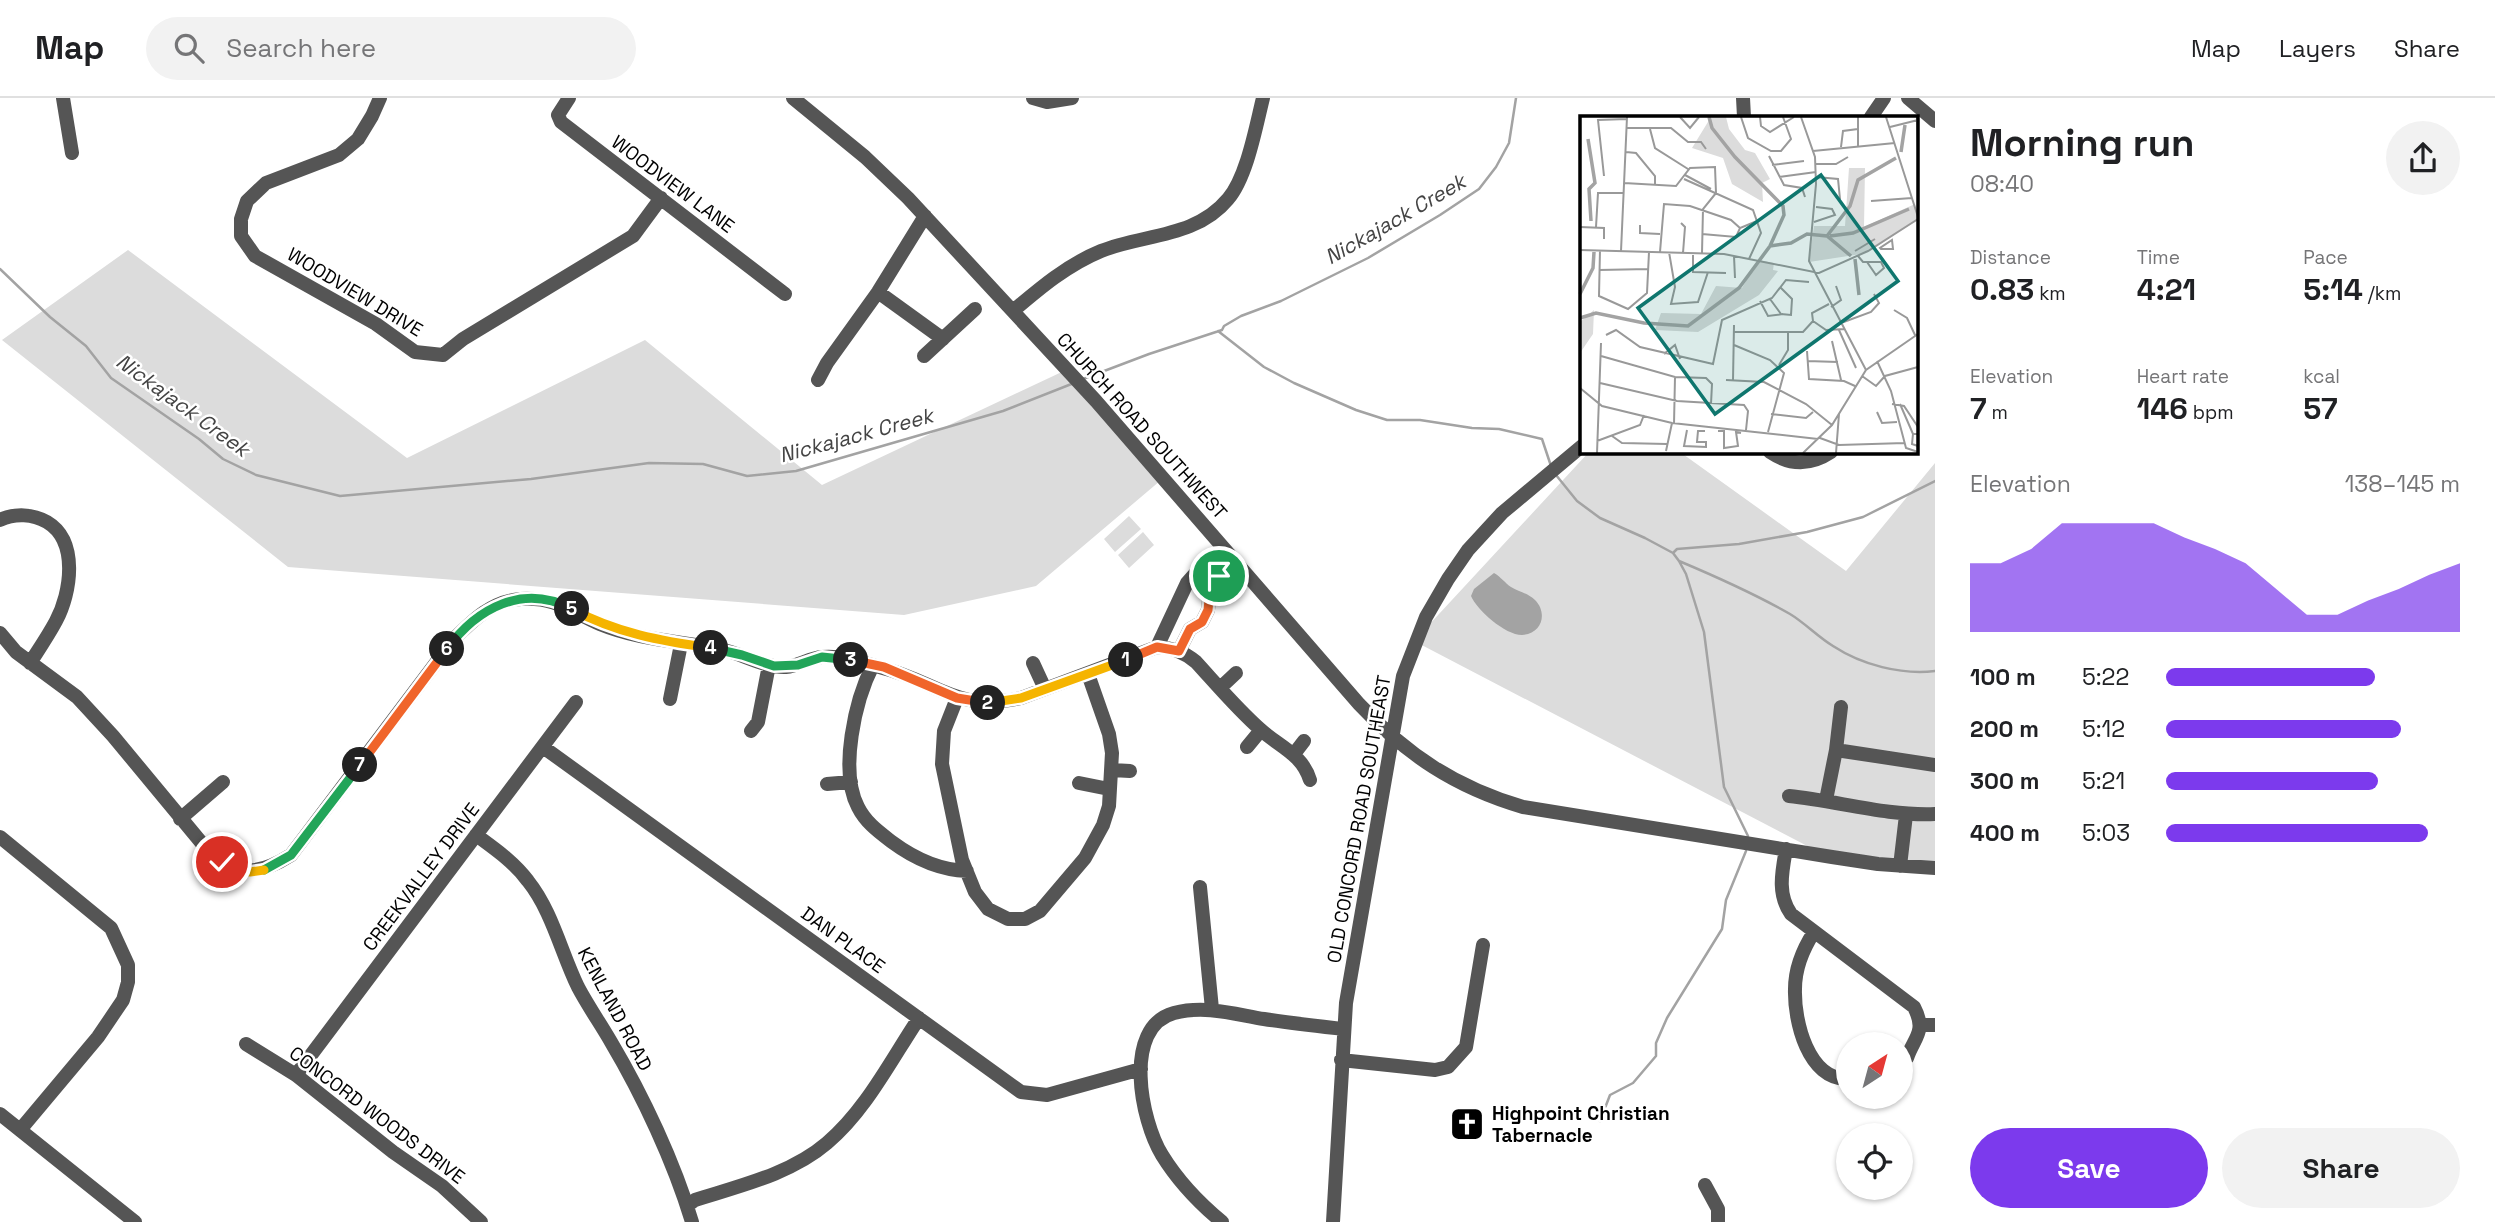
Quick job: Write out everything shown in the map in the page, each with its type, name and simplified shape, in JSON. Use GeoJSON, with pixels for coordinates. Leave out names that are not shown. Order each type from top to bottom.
{"type":"FeatureCollection","features":[{"type":"Feature","properties":{"kind":"street"},"geometry":{"type":"LineString","coordinates":[[63,98],[72,153]]}},
{"type":"Feature","properties":{"kind":"street","name":"WOODVIEW DRIVE"},"geometry":{"type":"LineString","coordinates":[[380,98],[358,139],[339,155],[266,183],[247,201],[241,219],[241,236],[255,256],[376,324],[415,352],[443,355],[463,339],[633,236],[661,198]]}},
{"type":"Feature","properties":{"kind":"street","name":"WOODVIEW LANE"},"geometry":{"type":"LineString","coordinates":[[569,98],[558,115],[561,122],[785,295]]}},
{"type":"Feature","properties":{"kind":"street","name":"CHURCH ROAD SOUTHWEST"},"geometry":{"type":"LineString","coordinates":[[793,98],[865,156],[925,216],[1096,401],[1359,704],[1391,737],[1426,764],[1459,783],[1507,802],[1786,849],[1900,866],[1935,868]]}},
{"type":"Feature","properties":{"kind":"street"},"geometry":{"type":"LineString","coordinates":[[1033,98],[1047,102],[1072,98]]}},
{"type":"Feature","properties":{"kind":"street"},"geometry":{"type":"LineString","coordinates":[[1013,312],[1055,277],[1082,259],[1115,246],[1187,229],[1228,199],[1250,149],[1262,98]]}},
{"type":"Feature","properties":{"kind":"street"},"geometry":{"type":"LineString","coordinates":[[1743,98],[1744,116]]}},
{"type":"Feature","properties":{"kind":"street"},"geometry":{"type":"LineString","coordinates":[[1872,116],[1884,98]]}},
{"type":"Feature","properties":{"kind":"street"},"geometry":{"type":"LineString","coordinates":[[1908,98],[1935,121]]}},
{"type":"Feature","properties":{"kind":"street"},"geometry":{"type":"LineString","coordinates":[[818,380],[827,363],[878,292],[925,216]]}},
{"type":"Feature","properties":{"kind":"street"},"geometry":{"type":"LineString","coordinates":[[878,292],[943,339]]}},
{"type":"Feature","properties":{"kind":"street"},"geometry":{"type":"LineString","coordinates":[[924,356],[975,309]]}},
{"type":"Feature","properties":{"kind":"street","name":"OLD CONCORD ROAD SOUTHEAST"},"geometry":{"type":"LineString","coordinates":[[1333,1222],[1343,1029],[1403,676],[1419,632],[1435,601],[1478,538],[1502,513],[1577,450]]}},
{"type":"Feature","properties":{"kind":"street"},"geometry":{"type":"LineString","coordinates":[[1772,453],[1793,463],[1808,463],[1829,453]]}},
{"type":"Feature","properties":{"kind":"street"},"geometry":{"type":"LineString","coordinates":[[0,520],[7,516],[32,516],[45,521],[55,528],[64,540],[68,559],[69,574],[57,619],[30,663]]}},
{"type":"Feature","properties":{"kind":"street"},"geometry":{"type":"LineString","coordinates":[[1157,647],[1167,632],[1172,614],[1187,583],[1203,565],[1229,554]]}},
{"type":"Feature","properties":{"kind":"street"},"geometry":{"type":"LineString","coordinates":[[1179,651],[1190,629],[1202,622],[1208,610],[1210,590],[1229,554]]}},
{"type":"Feature","properties":{"kind":"street"},"geometry":{"type":"LineString","coordinates":[[0,633],[16,652],[77,697],[205,847],[222,862],[250,872],[264,870],[291,855],[454,639],[480,613],[518,599],[561,603],[600,624],[638,636],[719,649],[769,665],[786,667],[822,657],[835,657],[884,667],[957,698],[975,702],[1005,702],[1157,647],[1179,651],[1196,662],[1261,730],[1294,754],[1306,767],[1310,780]]}},
{"type":"Feature","properties":{"kind":"street"},"geometry":{"type":"LineString","coordinates":[[1172,614],[1190,629]]}},
{"type":"Feature","properties":{"kind":"street"},"geometry":{"type":"LineString","coordinates":[[670,699],[681,644]]}},
{"type":"Feature","properties":{"kind":"street"},"geometry":{"type":"LineString","coordinates":[[1033,663],[1045,689]]}},
{"type":"Feature","properties":{"kind":"street"},"geometry":{"type":"LineString","coordinates":[[751,731],[758,722],[769,665]]}},
{"type":"Feature","properties":{"kind":"street"},"geometry":{"type":"LineString","coordinates":[[873,665],[856,705],[852,735],[851,782],[857,806],[871,825],[904,850],[921,860],[949,870],[967,871]]}},
{"type":"Feature","properties":{"kind":"street"},"geometry":{"type":"LineString","coordinates":[[1220,688],[1236,673]]}},
{"type":"Feature","properties":{"kind":"street"},"geometry":{"type":"LineString","coordinates":[[957,698],[944,731],[942,764],[962,860],[975,892],[988,909],[1017,920],[1033,916],[1040,911],[1085,858],[1095,842],[1109,806],[1112,770],[1109,734],[1088,674]]}},
{"type":"Feature","properties":{"kind":"street","name":"CREEKVALLEY DRIVE"},"geometry":{"type":"LineString","coordinates":[[296,1075],[576,702]]}},
{"type":"Feature","properties":{"kind":"street"},"geometry":{"type":"LineString","coordinates":[[1826,800],[1841,708]]}},
{"type":"Feature","properties":{"kind":"street"},"geometry":{"type":"LineString","coordinates":[[1247,747],[1261,730]]}},
{"type":"Feature","properties":{"kind":"street"},"geometry":{"type":"LineString","coordinates":[[1294,754],[1304,741]]}},
{"type":"Feature","properties":{"kind":"street","name":"DAN PLACE"},"geometry":{"type":"LineString","coordinates":[[543,747],[1021,1092],[1046,1095],[1141,1069]]}},
{"type":"Feature","properties":{"kind":"street"},"geometry":{"type":"LineString","coordinates":[[1836,750],[1935,765]]}},
{"type":"Feature","properties":{"kind":"street"},"geometry":{"type":"LineString","coordinates":[[1112,770],[1130,771]]}},
{"type":"Feature","properties":{"kind":"street"},"geometry":{"type":"LineString","coordinates":[[180,819],[223,782]]}},
{"type":"Feature","properties":{"kind":"street"},"geometry":{"type":"LineString","coordinates":[[827,784],[851,782]]}},
{"type":"Feature","properties":{"kind":"street"},"geometry":{"type":"LineString","coordinates":[[1079,783],[1110,789]]}},
{"type":"Feature","properties":{"kind":"street"},"geometry":{"type":"LineString","coordinates":[[1789,796],[1906,815],[1935,814]]}},
{"type":"Feature","properties":{"kind":"street"},"geometry":{"type":"LineString","coordinates":[[1900,866],[1906,815]]}},
{"type":"Feature","properties":{"kind":"street","name":"KENLAND ROAD"},"geometry":{"type":"LineString","coordinates":[[476,835],[514,864],[530,883],[549,918],[579,989],[610,1040],[652,1121],[692,1222]]}},
{"type":"Feature","properties":{"kind":"street"},"geometry":{"type":"LineString","coordinates":[[0,837],[111,928],[128,965],[128,982],[123,1000],[98,1037],[20,1130]]}},
{"type":"Feature","properties":{"kind":"street"},"geometry":{"type":"LineString","coordinates":[[1786,849],[1781,879],[1782,895],[1791,914],[1914,1007],[1928,1025],[1913,1044]]}},
{"type":"Feature","properties":{"kind":"street"},"geometry":{"type":"LineString","coordinates":[[1200,887],[1212,1009]]}},
{"type":"Feature","properties":{"kind":"street"},"geometry":{"type":"LineString","coordinates":[[1814,932],[1803,950],[1796,979],[1796,1001],[1802,1032],[1812,1058],[1822,1071],[1836,1078]]}},
{"type":"Feature","properties":{"kind":"street"},"geometry":{"type":"LineString","coordinates":[[1341,1060],[1435,1070],[1448,1067],[1466,1047],[1483,945]]}},
{"type":"Feature","properties":{"kind":"street"},"geometry":{"type":"LineString","coordinates":[[1222,1222],[1192,1196],[1160,1152],[1142,1100],[1141,1069],[1145,1043],[1153,1026],[1172,1014],[1212,1009],[1343,1029]]}},
{"type":"Feature","properties":{"kind":"street"},"geometry":{"type":"LineString","coordinates":[[687,1206],[695,1200],[762,1178],[800,1161],[826,1144],[853,1118],[919,1018]]}},
{"type":"Feature","properties":{"kind":"street","name":"CONCORD WOODS DRIVE"},"geometry":{"type":"LineString","coordinates":[[246,1044],[296,1075],[393,1152],[442,1186],[481,1222]]}},
{"type":"Feature","properties":{"kind":"street"},"geometry":{"type":"LineString","coordinates":[[0,1114],[135,1222]]}},
{"type":"Feature","properties":{"kind":"street"},"geometry":{"type":"LineString","coordinates":[[1705,1185],[1718,1209],[1718,1222]]}},
{"type":"Feature","properties":{"kind":"shaded area"},"geometry":{"type":"Polygon","coordinates":[[[128,250],[407,458],[645,340],[822,485],[1066,370],[1167,475],[1036,586],[904,615],[288,567],[2,340],[128,250]]]}},
{"type":"Feature","properties":{"kind":"shaded area"},"geometry":{"type":"Polygon","coordinates":[[[1588,453],[1681,453],[1846,571],[1935,463],[1935,867],[1813,849],[1414,641],[1588,453]]]}},
{"type":"Feature","properties":{"kind":"shaded area"},"geometry":{"type":"Polygon","coordinates":[[[1129,516],[1141,529],[1115,552],[1104,539],[1129,516]]]}},
{"type":"Feature","properties":{"kind":"shaded area"},"geometry":{"type":"Polygon","coordinates":[[[1143,532],[1154,545],[1129,568],[1118,555],[1143,532]]]}},
{"type":"Feature","properties":{"kind":"shaded area"},"geometry":{"type":"Polygon","coordinates":[[[1494,573],[1539,605],[1542,617],[1534,631],[1522,635],[1508,631],[1492,621],[1474,602],[1471,596],[1474,589],[1494,573]]]}},
{"type":"Feature","properties":{"kind":"waterway","name":"Nickajack Creek"},"geometry":{"type":"LineString","coordinates":[[1083,379],[1222,330],[1241,316],[1281,301],[1368,258],[1440,215],[1479,189],[1496,167],[1509,143],[1516,98]]}},
{"type":"Feature","properties":{"kind":"waterway","name":"Nickajack Creek"},"geometry":{"type":"LineString","coordinates":[[0,269],[50,317],[86,346],[111,378],[199,439],[223,459],[256,475],[340,496],[531,479],[649,463],[703,464],[747,476],[796,471],[1003,411],[1074,383]]}},
{"type":"Feature","properties":{"kind":"waterway"},"geometry":{"type":"LineString","coordinates":[[1218,331],[1264,367],[1356,410],[1387,420],[1420,420],[1499,429],[1542,439],[1551,466]]}},
{"type":"Feature","properties":{"kind":"waterway"},"geometry":{"type":"LineString","coordinates":[[1556,475],[1577,501],[1600,518],[1673,553],[1686,574],[1704,632],[1724,787],[1748,836]]}},
{"type":"Feature","properties":{"kind":"waterway"},"geometry":{"type":"LineString","coordinates":[[1673,553],[1677,549],[1739,544],[1807,532],[1863,517],[1935,481]]}},
{"type":"Feature","properties":{"kind":"waterway"},"geometry":{"type":"LineString","coordinates":[[1679,561],[1777,607],[1844,653],[1895,670],[1935,671]]}},
{"type":"Feature","properties":{"kind":"waterway"},"geometry":{"type":"LineString","coordinates":[[1600,1121],[1610,1095],[1633,1083],[1656,1056],[1656,1043],[1667,1018],[1722,929],[1726,900],[1746,851]]}},
{"type":"Feature","properties":{"kind":"place","name":"Highpoint Christian Tabernacle"},"geometry":{"type":"Point","coordinates":[1467,1124]}},
{"type":"Feature","properties":{"kind":"route"},"geometry":{"type":"LineString","coordinates":[[222,862],[250,872],[264,870],[291,855],[454,639],[480,613],[518,599],[561,603],[600,624],[638,636],[719,649],[774,666],[786,667],[822,657],[835,657],[884,667],[942,693],[990,703],[1021,698],[1157,647],[1179,651],[1190,629],[1202,622],[1208,610],[1210,590],[1219,576]]}}]}
